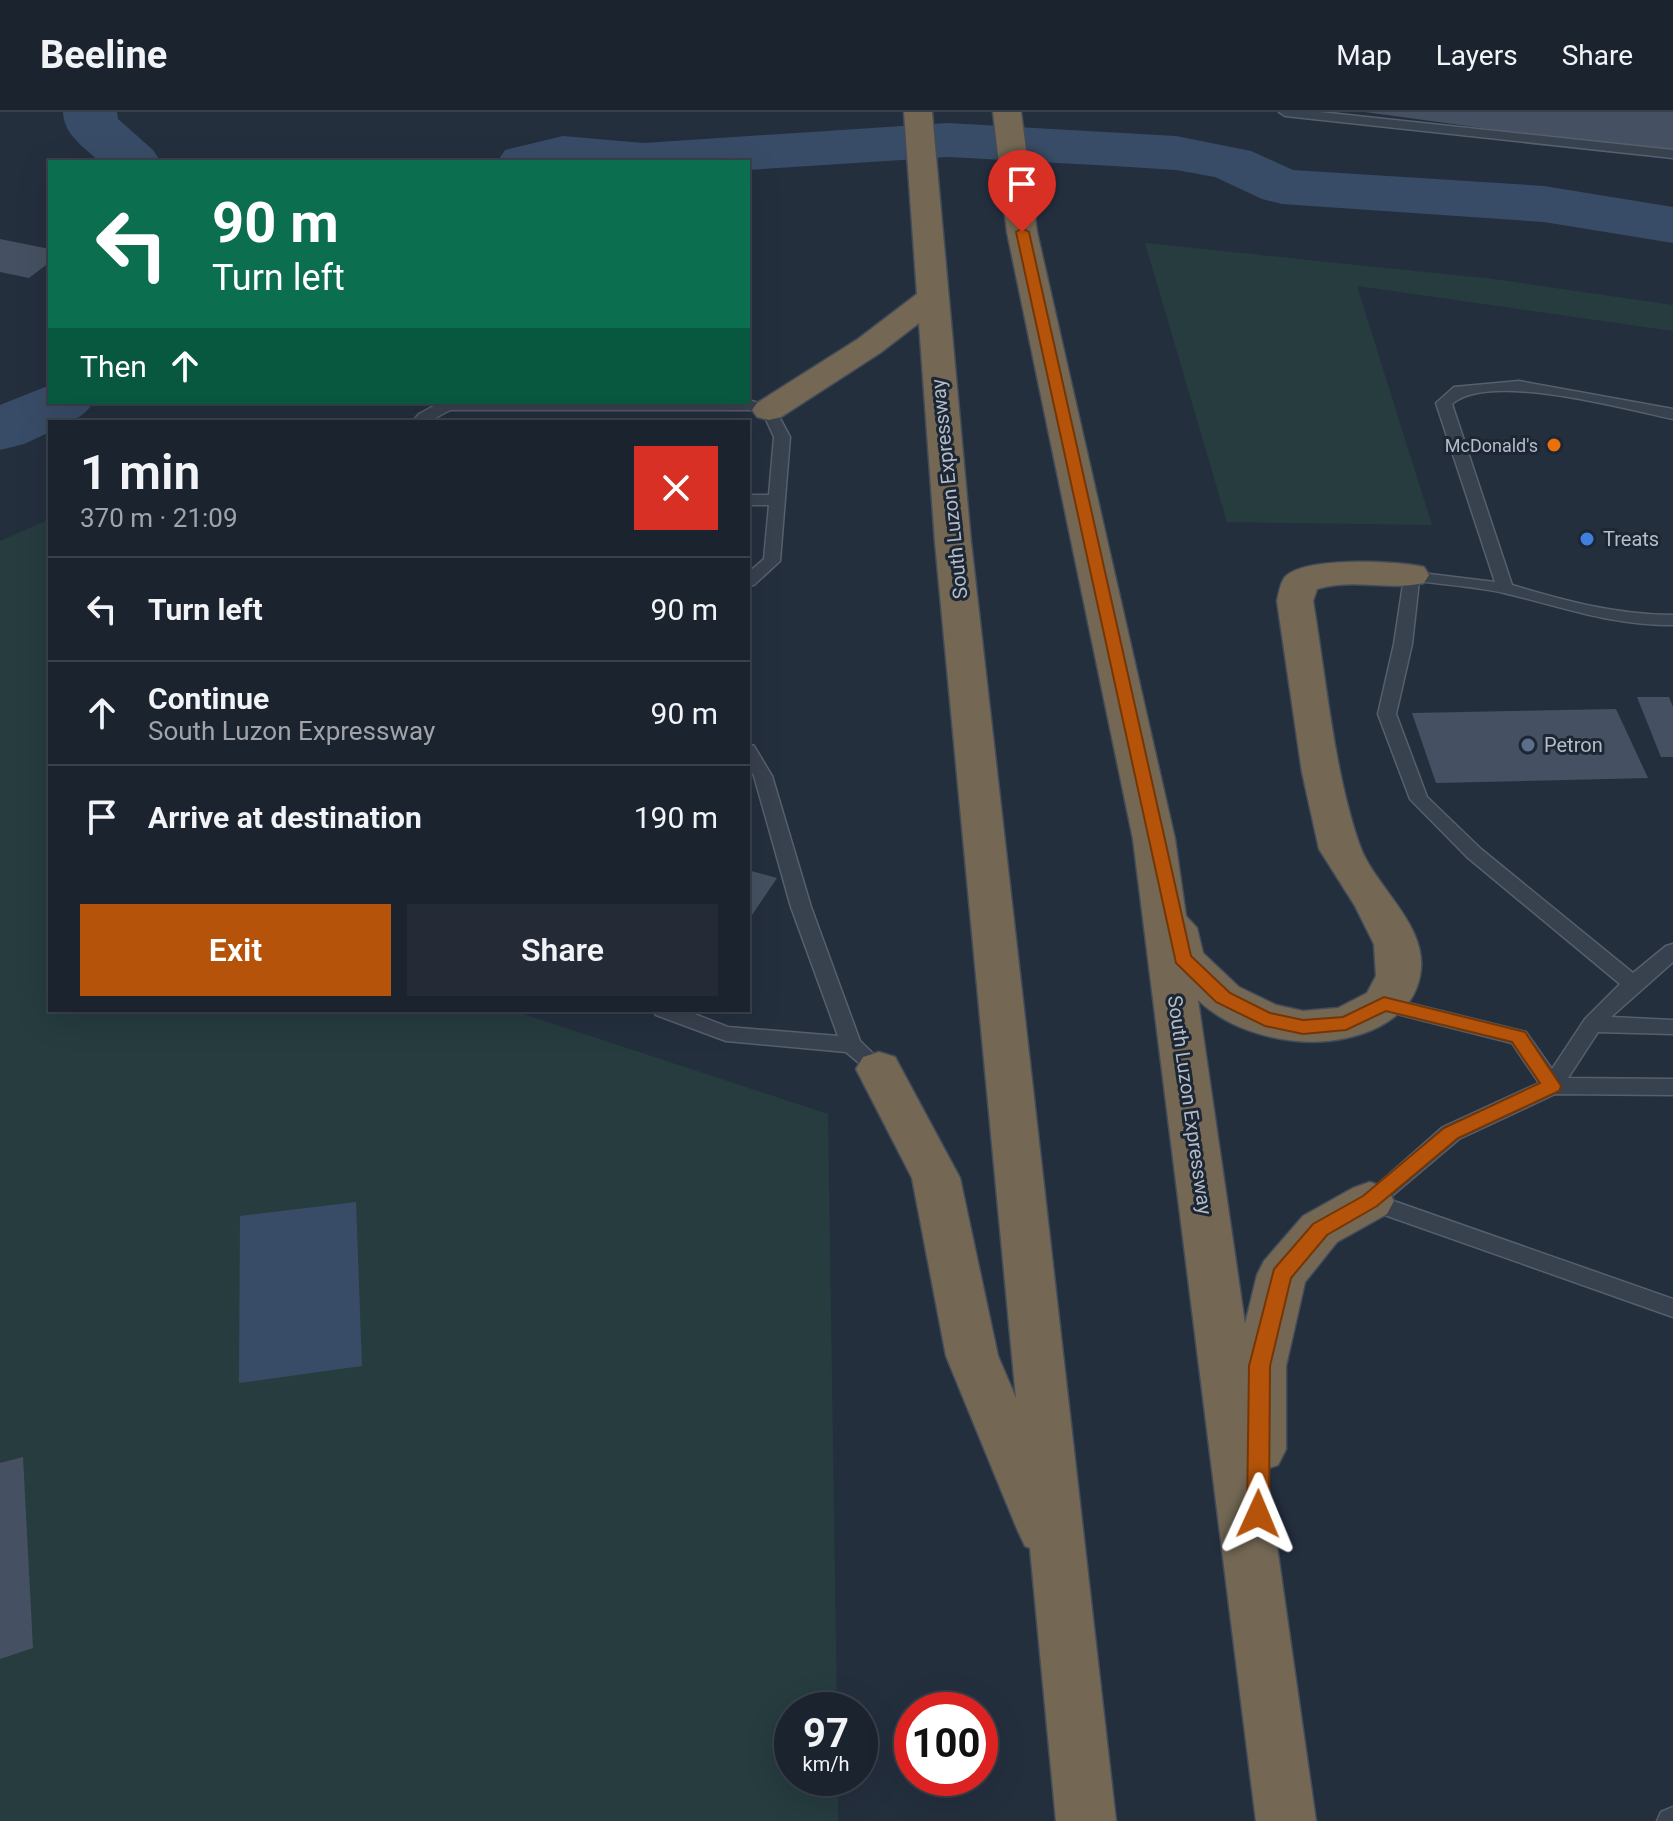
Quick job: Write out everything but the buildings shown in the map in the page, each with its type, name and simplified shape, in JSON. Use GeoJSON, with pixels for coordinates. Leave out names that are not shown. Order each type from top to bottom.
{"type":"FeatureCollection","features":[{"type":"Feature","properties":{"kind":"highway","name":"South Luzon Expressway"},"geometry":{"type":"LineString","coordinates":[[918,112],[931,299],[955,558],[1086,1821]]}},
{"type":"Feature","properties":{"kind":"highway","name":"South Luzon Expressway"},"geometry":{"type":"LineString","coordinates":[[1007,112],[1022,232],[1154,839],[1286,1821]]}},
{"type":"Feature","properties":{"kind":"highway"},"geometry":{"type":"LineString","coordinates":[[769,410],[869,346],[931,299]]}},
{"type":"Feature","properties":{"kind":"highway"},"geometry":{"type":"LineString","coordinates":[[1154,839],[1182,959],[1223,998],[1265,1019],[1303,1027],[1346,1023],[1384,1004],[1398,976],[1396,944],[1340,849],[1322,772],[1295,601],[1300,582],[1323,574],[1352,570],[1411,575]]}},
{"type":"Feature","properties":{"kind":"highway"},"geometry":{"type":"LineString","coordinates":[[865,1057],[936,1178],[972,1356],[1061,1572]]}},
{"type":"Feature","properties":{"kind":"highway"},"geometry":{"type":"LineString","coordinates":[[1257,1604],[1260,1366],[1269,1318],[1282,1275],[1320,1229],[1370,1201]]}},
{"type":"Feature","properties":{"kind":"lane"},"geometry":{"type":"LineString","coordinates":[[1285,112],[1673,154]]}},
{"type":"Feature","properties":{"kind":"lane"},"geometry":{"type":"LineString","coordinates":[[1505,588],[1444,403],[1459,390],[1519,385],[1673,414]]}},
{"type":"Feature","properties":{"kind":"lane"},"geometry":{"type":"LineString","coordinates":[[422,420],[447,405],[752,405],[769,410],[782,437],[772,561],[750,579]]}},
{"type":"Feature","properties":{"kind":"lane"},"geometry":{"type":"LineString","coordinates":[[598,420],[601,405]]}},
{"type":"Feature","properties":{"kind":"lane"},"geometry":{"type":"LineString","coordinates":[[750,500],[777,500]]}},
{"type":"Feature","properties":{"kind":"lane"},"geometry":{"type":"LineString","coordinates":[[1633,984],[1474,853],[1419,799],[1387,714],[1403,644],[1411,575],[1505,588],[1579,609],[1638,620],[1673,620]]}},
{"type":"Feature","properties":{"kind":"lane"},"geometry":{"type":"LineString","coordinates":[[750,753],[763,776],[801,907],[865,1057]]}},
{"type":"Feature","properties":{"kind":"lane"},"geometry":{"type":"LineString","coordinates":[[1552,1086],[1592,1024],[1673,951]]}},
{"type":"Feature","properties":{"kind":"lane"},"geometry":{"type":"LineString","coordinates":[[1384,1004],[1519,1037],[1552,1086]]}},
{"type":"Feature","properties":{"kind":"lane"},"geometry":{"type":"LineString","coordinates":[[668,1012],[726,1034],[865,1057]]}},
{"type":"Feature","properties":{"kind":"lane"},"geometry":{"type":"LineString","coordinates":[[1592,1024],[1673,1027]]}},
{"type":"Feature","properties":{"kind":"lane"},"geometry":{"type":"LineString","coordinates":[[1370,1201],[1451,1133],[1552,1086],[1673,1087]]}},
{"type":"Feature","properties":{"kind":"lane"},"geometry":{"type":"LineString","coordinates":[[1370,1201],[1673,1308]]}},
{"type":"Feature","properties":{"kind":"green space"},"geometry":{"type":"Polygon","coordinates":[[[1145,243],[1493,279],[1673,305],[1673,331],[1357,286],[1432,525],[1227,522],[1145,243]]]}},
{"type":"Feature","properties":{"kind":"green space"},"geometry":{"type":"Polygon","coordinates":[[[48,520],[48,1012],[517,1012],[828,1114],[837,1692],[774,1692],[774,1796],[838,1796],[838,1821],[0,1821],[0,541],[48,520]]]}},
{"type":"Feature","properties":{"kind":"water"},"geometry":{"type":"Polygon","coordinates":[[[356,1202],[362,1366],[239,1383],[240,1216],[356,1202]]]}},
{"type":"Feature","properties":{"kind":"waterway"},"geometry":{"type":"LineString","coordinates":[[90,112],[91,124],[131,160]]}},
{"type":"Feature","properties":{"kind":"waterway"},"geometry":{"type":"LineString","coordinates":[[644,160],[948,140],[1114,149],[1176,153],[1231,163],[1282,187],[1544,204],[1673,225]]}},
{"type":"Feature","properties":{"kind":"waterway"},"geometry":{"type":"LineString","coordinates":[[533,160],[563,153],[644,160]]}},
{"type":"Feature","properties":{"kind":"waterway"},"geometry":{"type":"LineString","coordinates":[[0,430],[57,404]]}},
{"type":"Feature","properties":{"kind":"place","name":"McDonald's"},"geometry":{"type":"Point","coordinates":[1554,445]}},
{"type":"Feature","properties":{"kind":"place","name":"Treats"},"geometry":{"type":"Point","coordinates":[1587,539]}},
{"type":"Feature","properties":{"kind":"place","name":"Petron"},"geometry":{"type":"Point","coordinates":[1528,745]}},
{"type":"Feature","properties":{"kind":"route"},"geometry":{"type":"LineString","coordinates":[[1022,232],[1182,959],[1223,998],[1265,1019],[1303,1027],[1346,1023],[1384,1004],[1519,1037],[1552,1086],[1451,1133],[1370,1201],[1320,1229],[1282,1275],[1269,1318],[1260,1366],[1258,1514]]}}]}
